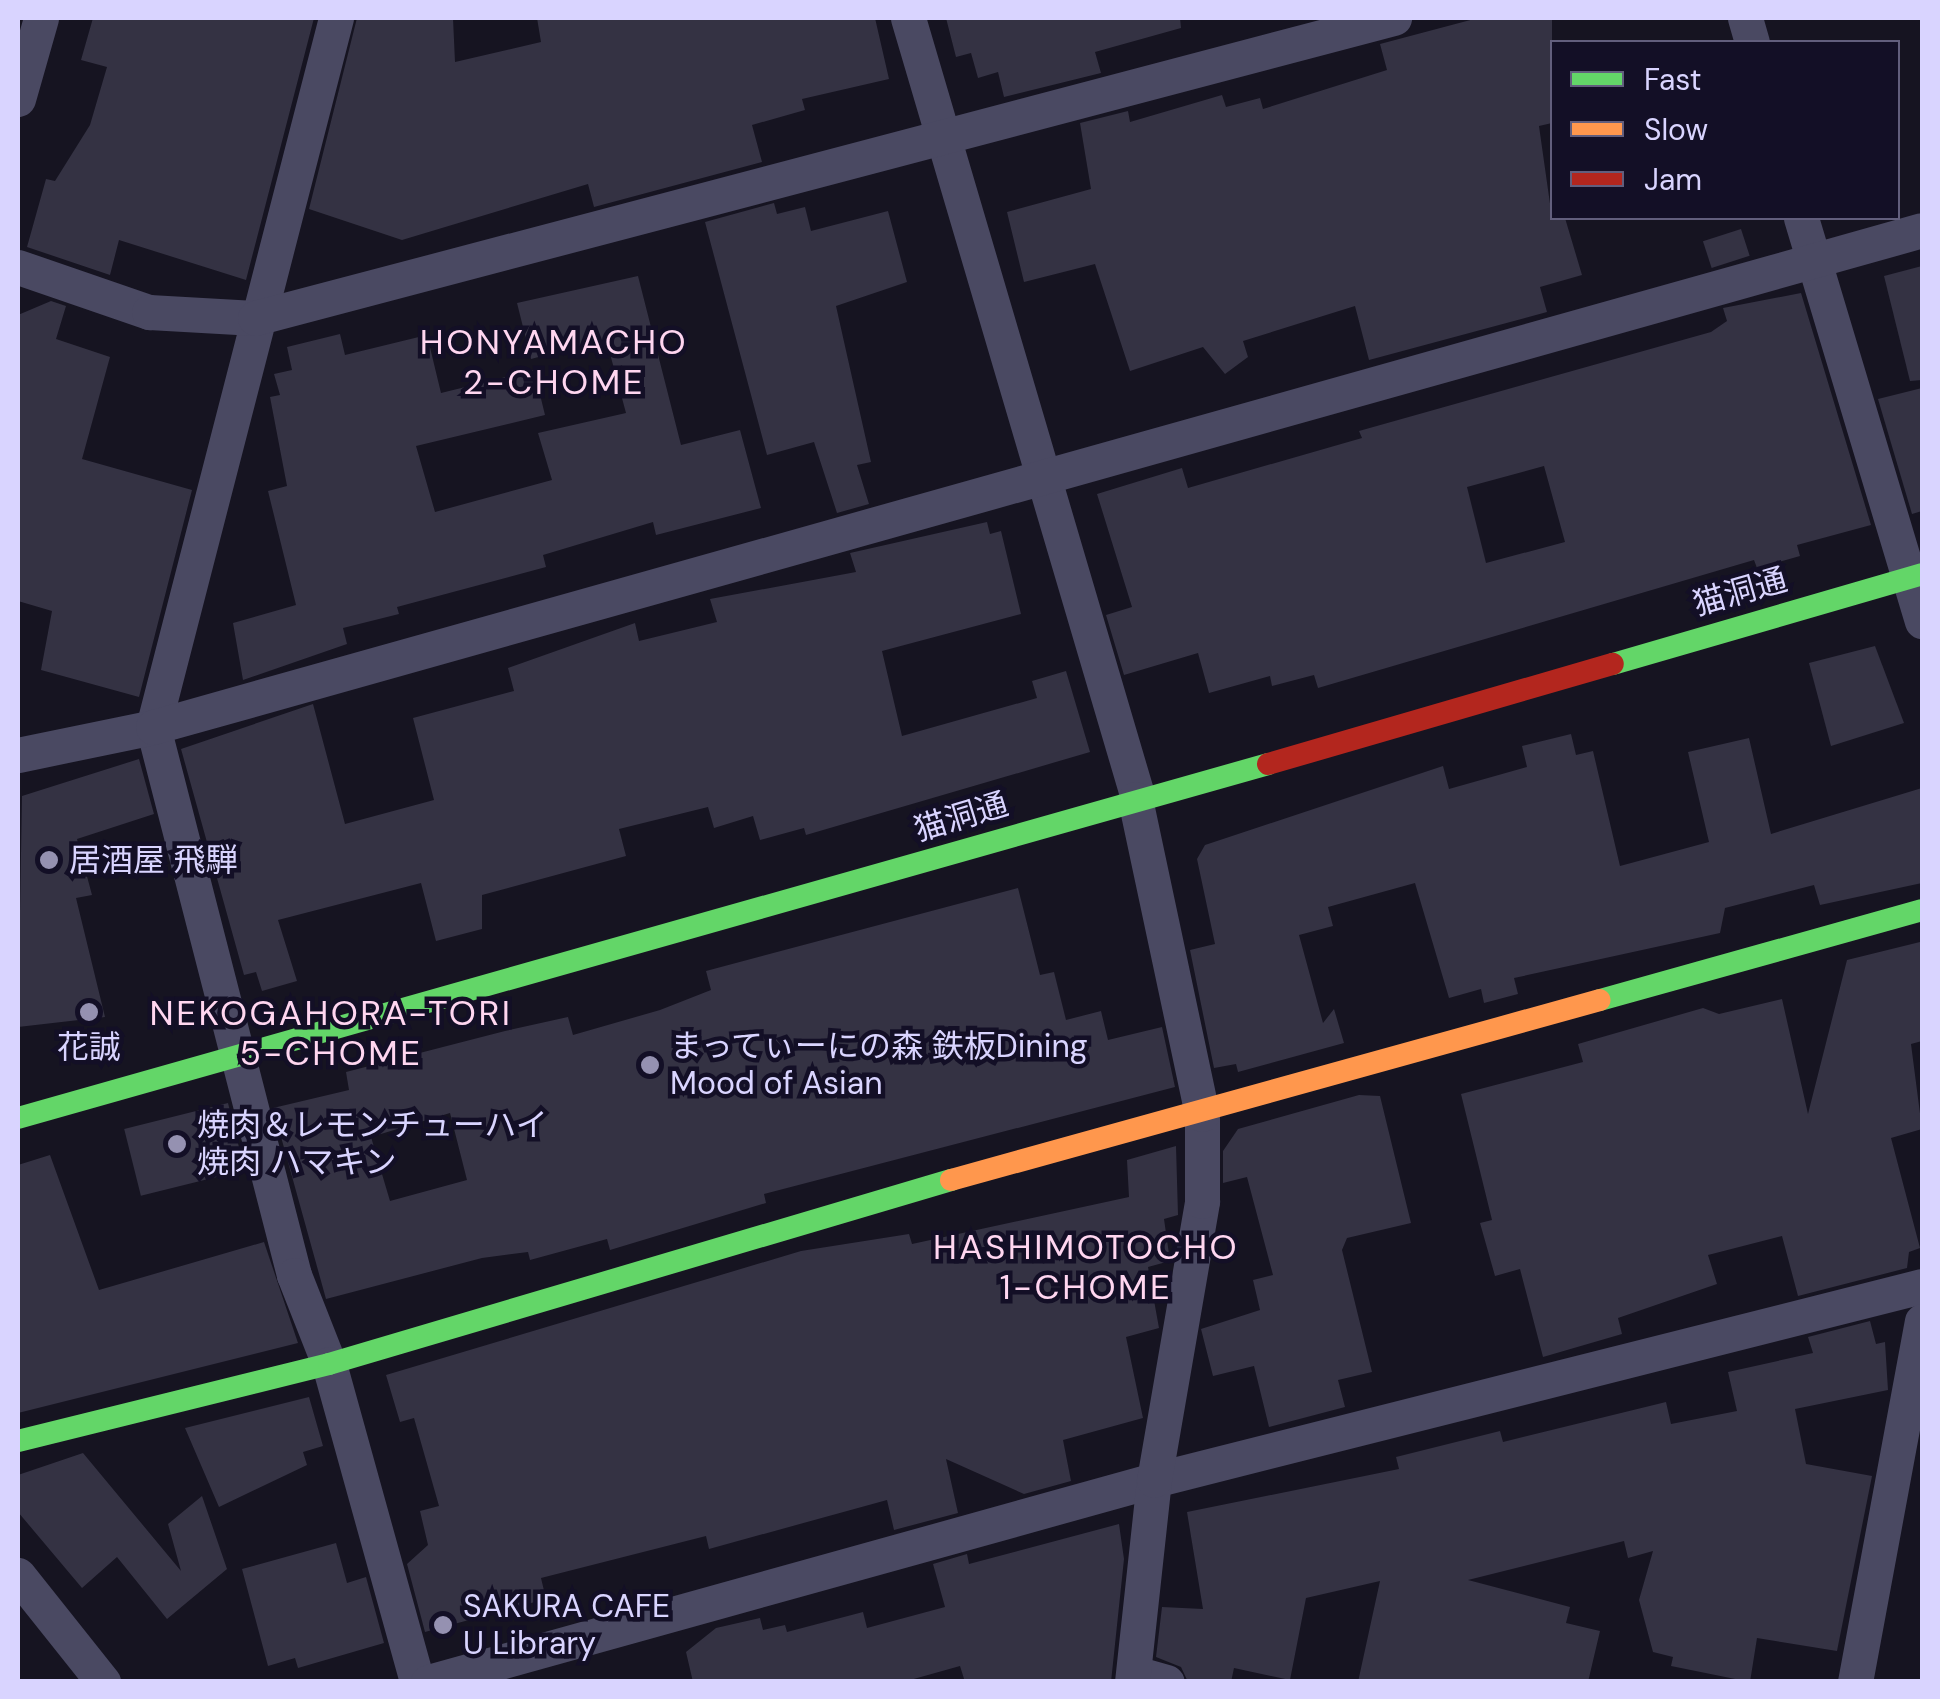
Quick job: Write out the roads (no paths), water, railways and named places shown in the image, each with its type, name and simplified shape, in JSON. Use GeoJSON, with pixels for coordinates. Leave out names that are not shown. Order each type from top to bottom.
{"type":"FeatureCollection","features":[{"type":"Feature","properties":{"kind":"street"},"geometry":{"type":"LineString","coordinates":[[18,99],[41,18]]}},
{"type":"Feature","properties":{"kind":"street"},"geometry":{"type":"LineString","coordinates":[[336,18],[255,318],[154,727],[294,1275],[329,1364],[417,1682]]}},
{"type":"Feature","properties":{"kind":"street"},"geometry":{"type":"LineString","coordinates":[[908,18],[1136,799],[1202,1114],[1202,1200],[1154,1480],[1145,1679]]}},
{"type":"Feature","properties":{"kind":"street"},"geometry":{"type":"LineString","coordinates":[[18,267],[148,312],[255,318],[945,140],[1394,18]]}},
{"type":"Feature","properties":{"kind":"street"},"geometry":{"type":"LineString","coordinates":[[1802,220],[1916,576],[1922,621]]}},
{"type":"Feature","properties":{"kind":"street"},"geometry":{"type":"LineString","coordinates":[[18,755],[154,727],[1038,472],[1922,230]]}},
{"type":"Feature","properties":{"kind":"street","name":"猫洞通"},"geometry":{"type":"LineString","coordinates":[[18,1118],[239,1060],[1916,576]]}},
{"type":"Feature","properties":{"kind":"street"},"geometry":{"type":"LineString","coordinates":[[18,1441],[329,1364],[1922,910]]}},
{"type":"Feature","properties":{"kind":"street"},"geometry":{"type":"LineString","coordinates":[[428,1682],[1154,1480],[1922,1286]]}},
{"type":"Feature","properties":{"kind":"street"},"geometry":{"type":"LineString","coordinates":[[1855,1682],[1922,1321]]}},
{"type":"Feature","properties":{"kind":"street"},"geometry":{"type":"LineString","coordinates":[[18,1575],[103,1682]]}},
{"type":"Feature","properties":{"kind":"place","name":"居酒屋 飛騨"},"geometry":{"type":"Point","coordinates":[49,860]}},
{"type":"Feature","properties":{"kind":"place","name":"花誠"},"geometry":{"type":"Point","coordinates":[89,1012]}},
{"type":"Feature","properties":{"kind":"place","name":"まってぃーにの森 鉄板Dining Mood of Asian"},"geometry":{"type":"Point","coordinates":[650,1065]}},
{"type":"Feature","properties":{"kind":"place","name":"焼肉＆レモンチューハイ 焼肉 ハマキン"},"geometry":{"type":"Point","coordinates":[177,1144]}},
{"type":"Feature","properties":{"kind":"place","name":"SAKURA CAFE U Library"},"geometry":{"type":"Point","coordinates":[443,1625]}},
{"type":"Feature","properties":{"kind":"district","name":"HONYAMACHO 2-CHOME"},"geometry":{"type":"Point","coordinates":[554,362]}},
{"type":"Feature","properties":{"kind":"district","name":"NEKOGAHORA-TORI 5-CHOME"},"geometry":{"type":"Point","coordinates":[331,1033]}},
{"type":"Feature","properties":{"kind":"district","name":"HASHIMOTOCHO 1-CHOME"},"geometry":{"type":"Point","coordinates":[1086,1267]}}]}
